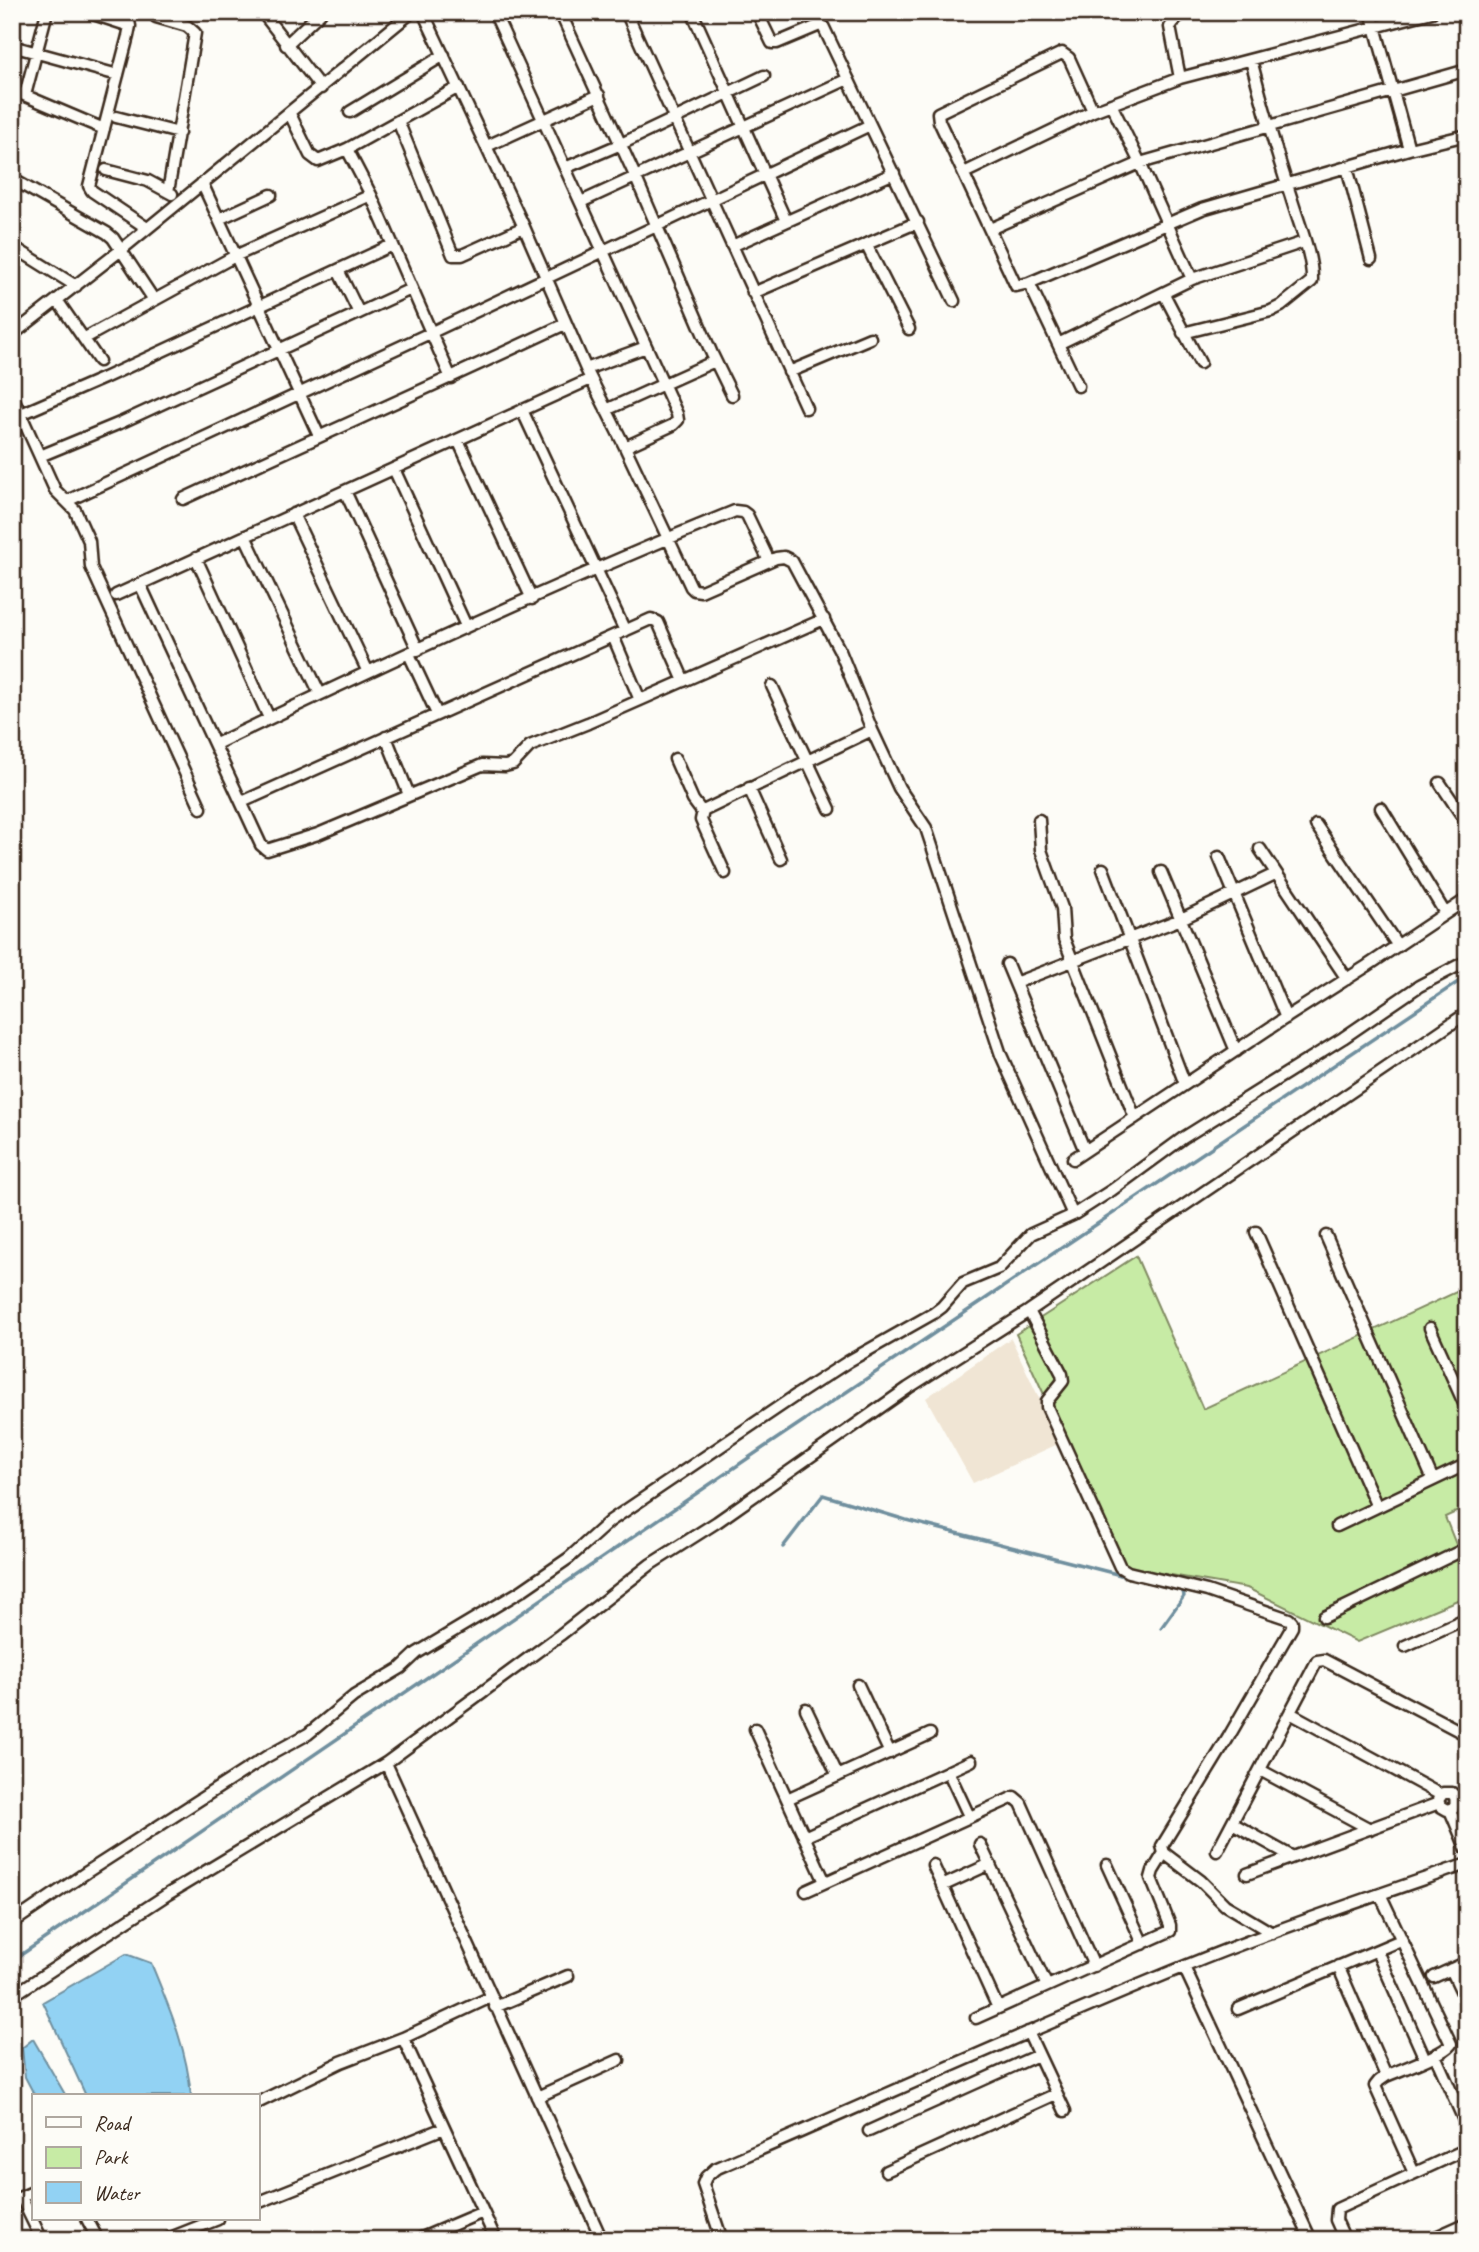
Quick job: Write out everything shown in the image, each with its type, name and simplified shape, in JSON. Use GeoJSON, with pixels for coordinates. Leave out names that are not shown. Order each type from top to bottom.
{"type":"FeatureCollection","features":[{"type":"Feature","properties":{"kind":"street"},"geometry":{"type":"LineString","coordinates":[[25,95],[47,12]]}},
{"type":"Feature","properties":{"kind":"street"},"geometry":{"type":"LineString","coordinates":[[87,12],[129,18],[140,12]]}},
{"type":"Feature","properties":{"kind":"street"},"geometry":{"type":"LineString","coordinates":[[262,12],[321,88]]}},
{"type":"Feature","properties":{"kind":"street"},"geometry":{"type":"LineString","coordinates":[[286,45],[321,12]]}},
{"type":"Feature","properties":{"kind":"street"},"geometry":{"type":"LineString","coordinates":[[15,330],[121,250],[412,12]]}},
{"type":"Feature","properties":{"kind":"street"},"geometry":{"type":"LineString","coordinates":[[423,12],[524,227],[565,324],[691,587],[698,592],[783,557],[792,561],[824,619],[903,796],[926,828],[1001,1055],[1073,1215]]}},
{"type":"Feature","properties":{"kind":"street"},"geometry":{"type":"LineString","coordinates":[[494,12],[677,414],[677,422],[625,447]]}},
{"type":"Feature","properties":{"kind":"street"},"geometry":{"type":"LineString","coordinates":[[561,12],[732,395]]}},
{"type":"Feature","properties":{"kind":"street"},"geometry":{"type":"LineString","coordinates":[[626,12],[806,408]]}},
{"type":"Feature","properties":{"kind":"street"},"geometry":{"type":"LineString","coordinates":[[692,12],[786,221]]}},
{"type":"Feature","properties":{"kind":"street"},"geometry":{"type":"LineString","coordinates":[[757,12],[772,43],[822,25],[954,301]]}},
{"type":"Feature","properties":{"kind":"street"},"geometry":{"type":"LineString","coordinates":[[1180,78],[1170,27],[1177,17],[1188,12]]}},
{"type":"Feature","properties":{"kind":"street"},"geometry":{"type":"LineString","coordinates":[[1371,12],[1409,149]]}},
{"type":"Feature","properties":{"kind":"street"},"geometry":{"type":"LineString","coordinates":[[964,173],[1093,111],[1180,78],[1432,12]]}},
{"type":"Feature","properties":{"kind":"street"},"geometry":{"type":"LineString","coordinates":[[156,17],[187,26],[195,33],[169,192]]}},
{"type":"Feature","properties":{"kind":"street"},"geometry":{"type":"LineString","coordinates":[[129,18],[90,188],[148,228]]}},
{"type":"Feature","properties":{"kind":"street"},"geometry":{"type":"LineString","coordinates":[[12,46],[118,75]]}},
{"type":"Feature","properties":{"kind":"street"},"geometry":{"type":"LineString","coordinates":[[1093,111],[1069,58],[1066,54],[1059,53],[938,113],[939,121],[1014,284],[1019,287],[1202,209],[1286,183],[1467,135]]}},
{"type":"Feature","properties":{"kind":"street"},"geometry":{"type":"LineString","coordinates":[[349,112],[444,55]]}},
{"type":"Feature","properties":{"kind":"street"},"geometry":{"type":"LineString","coordinates":[[1183,333],[1264,313],[1281,306],[1309,285],[1312,278],[1251,60]]}},
{"type":"Feature","properties":{"kind":"street"},"geometry":{"type":"LineString","coordinates":[[990,229],[1140,163],[1467,70]]}},
{"type":"Feature","properties":{"kind":"street"},"geometry":{"type":"LineString","coordinates":[[565,168],[764,76]]}},
{"type":"Feature","properties":{"kind":"street"},"geometry":{"type":"LineString","coordinates":[[581,202],[848,79]]}},
{"type":"Feature","properties":{"kind":"street"},"geometry":{"type":"LineString","coordinates":[[290,114],[315,161],[347,149],[458,87]]}},
{"type":"Feature","properties":{"kind":"street"},"geometry":{"type":"LineString","coordinates":[[12,90],[104,129]]}},
{"type":"Feature","properties":{"kind":"street"},"geometry":{"type":"LineString","coordinates":[[487,146],[599,95]]}},
{"type":"Feature","properties":{"kind":"street"},"geometry":{"type":"LineString","coordinates":[[1111,104],[1192,279]]}},
{"type":"Feature","properties":{"kind":"street"},"geometry":{"type":"LineString","coordinates":[[116,117],[179,133]]}},
{"type":"Feature","properties":{"kind":"street"},"geometry":{"type":"LineString","coordinates":[[398,121],[453,255],[462,255],[524,227]]}},
{"type":"Feature","properties":{"kind":"street"},"geometry":{"type":"LineString","coordinates":[[67,501],[870,125]]}},
{"type":"Feature","properties":{"kind":"street"},"geometry":{"type":"LineString","coordinates":[[347,149],[371,195],[451,379]]}},
{"type":"Feature","properties":{"kind":"street"},"geometry":{"type":"LineString","coordinates":[[1347,167],[1371,259]]}},
{"type":"Feature","properties":{"kind":"street"},"geometry":{"type":"LineString","coordinates":[[106,170],[148,181],[181,199]]}},
{"type":"Feature","properties":{"kind":"street"},"geometry":{"type":"LineString","coordinates":[[732,246],[894,173]]}},
{"type":"Feature","properties":{"kind":"street"},"geometry":{"type":"LineString","coordinates":[[14,180],[107,233],[154,300]]}},
{"type":"Feature","properties":{"kind":"street"},"geometry":{"type":"LineString","coordinates":[[202,183],[319,436]]}},
{"type":"Feature","properties":{"kind":"street"},"geometry":{"type":"LineString","coordinates":[[219,219],[271,195]]}},
{"type":"Feature","properties":{"kind":"street"},"geometry":{"type":"LineString","coordinates":[[85,338],[235,256],[371,195]]}},
{"type":"Feature","properties":{"kind":"street"},"geometry":{"type":"LineString","coordinates":[[753,293],[918,222]]}},
{"type":"Feature","properties":{"kind":"street"},"geometry":{"type":"LineString","coordinates":[[1058,344],[1192,279],[1304,242]]}},
{"type":"Feature","properties":{"kind":"street"},"geometry":{"type":"LineString","coordinates":[[866,244],[909,329]]}},
{"type":"Feature","properties":{"kind":"street"},"geometry":{"type":"LineString","coordinates":[[20,414],[392,245]]}},
{"type":"Feature","properties":{"kind":"street"},"geometry":{"type":"LineString","coordinates":[[12,246],[76,286]]}},
{"type":"Feature","properties":{"kind":"street"},"geometry":{"type":"LineString","coordinates":[[338,270],[359,313]]}},
{"type":"Feature","properties":{"kind":"street"},"geometry":{"type":"LineString","coordinates":[[1029,283],[1077,386]]}},
{"type":"Feature","properties":{"kind":"street"},"geometry":{"type":"LineString","coordinates":[[40,456],[120,423],[411,289]]}},
{"type":"Feature","properties":{"kind":"street"},"geometry":{"type":"LineString","coordinates":[[1164,294],[1200,363]]}},
{"type":"Feature","properties":{"kind":"street"},"geometry":{"type":"LineString","coordinates":[[57,300],[99,361]]}},
{"type":"Feature","properties":{"kind":"street"},"geometry":{"type":"LineString","coordinates":[[183,499],[451,379],[565,324]]}},
{"type":"Feature","properties":{"kind":"street"},"geometry":{"type":"LineString","coordinates":[[789,372],[870,338]]}},
{"type":"Feature","properties":{"kind":"street"},"geometry":{"type":"LineString","coordinates":[[586,369],[646,347]]}},
{"type":"Feature","properties":{"kind":"street"},"geometry":{"type":"LineString","coordinates":[[606,410],[715,361]]}},
{"type":"Feature","properties":{"kind":"street"},"geometry":{"type":"LineString","coordinates":[[116,595],[591,379]]}},
{"type":"Feature","properties":{"kind":"street"},"geometry":{"type":"LineString","coordinates":[[12,395],[55,490],[75,510],[89,541],[91,567],[201,807]]}},
{"type":"Feature","properties":{"kind":"street"},"geometry":{"type":"LineString","coordinates":[[522,410],[625,631]]}},
{"type":"Feature","properties":{"kind":"street"},"geometry":{"type":"LineString","coordinates":[[458,439],[532,598]]}},
{"type":"Feature","properties":{"kind":"street"},"geometry":{"type":"LineString","coordinates":[[394,469],[466,626]]}},
{"type":"Feature","properties":{"kind":"street"},"geometry":{"type":"LineString","coordinates":[[345,491],[437,715]]}},
{"type":"Feature","properties":{"kind":"street"},"geometry":{"type":"LineString","coordinates":[[216,744],[466,626],[667,539],[740,511],[747,515],[769,561]]}},
{"type":"Feature","properties":{"kind":"street"},"geometry":{"type":"LineString","coordinates":[[293,514],[368,673]]}},
{"type":"Feature","properties":{"kind":"street"},"geometry":{"type":"LineString","coordinates":[[245,536],[320,694]]}},
{"type":"Feature","properties":{"kind":"street"},"geometry":{"type":"LineString","coordinates":[[195,558],[269,718]]}},
{"type":"Feature","properties":{"kind":"street"},"geometry":{"type":"LineString","coordinates":[[140,584],[261,845],[267,850],[318,834],[482,765],[513,764],[530,746],[824,619]]}},
{"type":"Feature","properties":{"kind":"street"},"geometry":{"type":"LineString","coordinates":[[242,802],[651,619],[657,620],[684,681]]}},
{"type":"Feature","properties":{"kind":"street"},"geometry":{"type":"LineString","coordinates":[[613,636],[640,700]]}},
{"type":"Feature","properties":{"kind":"street"},"geometry":{"type":"LineString","coordinates":[[772,687],[830,809]]}},
{"type":"Feature","properties":{"kind":"street"},"geometry":{"type":"LineString","coordinates":[[725,873],[701,820],[702,812],[706,808],[872,730]]}},
{"type":"Feature","properties":{"kind":"street"},"geometry":{"type":"LineString","coordinates":[[386,737],[409,795]]}},
{"type":"Feature","properties":{"kind":"street"},"geometry":{"type":"LineString","coordinates":[[675,759],[692,800],[702,812]]}},
{"type":"Feature","properties":{"kind":"street"},"geometry":{"type":"LineString","coordinates":[[1440,783],[1467,823]]}},
{"type":"Feature","properties":{"kind":"street"},"geometry":{"type":"LineString","coordinates":[[750,788],[781,859]]}},
{"type":"Feature","properties":{"kind":"street"},"geometry":{"type":"LineString","coordinates":[[1381,808],[1445,913]]}},
{"type":"Feature","properties":{"kind":"street"},"geometry":{"type":"LineString","coordinates":[[1039,820],[1041,850],[1062,908],[1064,939],[1135,1118]]}},
{"type":"Feature","properties":{"kind":"street"},"geometry":{"type":"LineString","coordinates":[[1316,825],[1398,946]]}},
{"type":"Feature","properties":{"kind":"street"},"geometry":{"type":"LineString","coordinates":[[1260,849],[1348,979]]}},
{"type":"Feature","properties":{"kind":"street"},"geometry":{"type":"LineString","coordinates":[[1219,857],[1286,1018]]}},
{"type":"Feature","properties":{"kind":"street"},"geometry":{"type":"LineString","coordinates":[[1102,869],[1185,1084]]}},
{"type":"Feature","properties":{"kind":"street"},"geometry":{"type":"LineString","coordinates":[[1161,872],[1236,1051]]}},
{"type":"Feature","properties":{"kind":"street"},"geometry":{"type":"LineString","coordinates":[[1015,984],[1181,919],[1275,874]]}},
{"type":"Feature","properties":{"kind":"street"},"geometry":{"type":"LineString","coordinates":[[1073,1159],[1467,899]]}},
{"type":"Feature","properties":{"kind":"street"},"geometry":{"type":"LineString","coordinates":[[12,1923],[283,1746],[308,1734],[345,1703],[401,1668],[417,1653],[521,1591],[569,1558],[610,1521],[795,1396],[942,1307],[964,1283],[999,1268],[1031,1234],[1073,1215],[1120,1185],[1183,1138],[1343,1038],[1419,986],[1467,961]]}},
{"type":"Feature","properties":{"kind":"street"},"geometry":{"type":"LineString","coordinates":[[1007,964],[1085,1151]]}},
{"type":"Feature","properties":{"kind":"street"},"geometry":{"type":"LineString","coordinates":[[12,1996],[168,1894],[386,1763],[651,1564],[717,1522],[908,1388],[1029,1311],[1467,1013]]}},
{"type":"Feature","properties":{"kind":"street"},"geometry":{"type":"LineString","coordinates":[[1256,1232],[1377,1507]]}},
{"type":"Feature","properties":{"kind":"street"},"geometry":{"type":"LineString","coordinates":[[1326,1236],[1433,1480]]}},
{"type":"Feature","properties":{"kind":"street"},"geometry":{"type":"LineString","coordinates":[[976,2018],[1166,1934],[1171,1928],[1151,1878],[1164,1853],[1164,1841],[1228,1738],[1293,1624],[1289,1619],[1238,1601],[1128,1572],[1119,1567],[1047,1407],[1047,1401],[1063,1381],[1062,1374],[1029,1311]]}},
{"type":"Feature","properties":{"kind":"street"},"geometry":{"type":"LineString","coordinates":[[1430,1328],[1467,1410]]}},
{"type":"Feature","properties":{"kind":"street"},"geometry":{"type":"LineString","coordinates":[[1337,1526],[1467,1464]]}},
{"type":"Feature","properties":{"kind":"street"},"geometry":{"type":"LineString","coordinates":[[1324,1617],[1467,1548]]}},
{"type":"Feature","properties":{"kind":"street"},"geometry":{"type":"LineString","coordinates":[[1405,1646],[1467,1618]]}},
{"type":"Feature","properties":{"kind":"street"},"geometry":{"type":"LineString","coordinates":[[1217,1851],[1315,1664],[1324,1660],[1467,1735]]}},
{"type":"Feature","properties":{"kind":"street"},"geometry":{"type":"LineString","coordinates":[[858,1685],[890,1752]]}},
{"type":"Feature","properties":{"kind":"street"},"geometry":{"type":"LineString","coordinates":[[806,1709],[838,1776]]}},
{"type":"Feature","properties":{"kind":"street"},"geometry":{"type":"LineString","coordinates":[[1247,1874],[1370,1829],[1440,1799],[1449,1792],[1455,1797],[1456,1803],[1450,1810],[1444,1810],[1440,1799],[1290,1713]]}},
{"type":"Feature","properties":{"kind":"street"},"geometry":{"type":"LineString","coordinates":[[755,1729],[825,1882]]}},
{"type":"Feature","properties":{"kind":"street"},"geometry":{"type":"LineString","coordinates":[[787,1799],[930,1734]]}},
{"type":"Feature","properties":{"kind":"street"},"geometry":{"type":"LineString","coordinates":[[804,1837],[971,1760]]}},
{"type":"Feature","properties":{"kind":"street"},"geometry":{"type":"LineString","coordinates":[[386,1763],[602,2240]]}},
{"type":"Feature","properties":{"kind":"street"},"geometry":{"type":"LineString","coordinates":[[1260,1770],[1370,1829]]}},
{"type":"Feature","properties":{"kind":"street"},"geometry":{"type":"LineString","coordinates":[[948,1772],[970,1816]]}},
{"type":"Feature","properties":{"kind":"street"},"geometry":{"type":"LineString","coordinates":[[1455,1797],[1467,1793]]}},
{"type":"Feature","properties":{"kind":"street"},"geometry":{"type":"LineString","coordinates":[[806,1891],[1009,1798],[1018,1799],[1094,1966]]}},
{"type":"Feature","properties":{"kind":"street"},"geometry":{"type":"LineString","coordinates":[[1450,1810],[1467,1850]]}},
{"type":"Feature","properties":{"kind":"street"},"geometry":{"type":"LineString","coordinates":[[1232,1823],[1293,1857]]}},
{"type":"Feature","properties":{"kind":"street"},"geometry":{"type":"LineString","coordinates":[[980,1844],[1047,1986]]}},
{"type":"Feature","properties":{"kind":"street"},"geometry":{"type":"LineString","coordinates":[[1164,1853],[1201,1881],[1225,1905],[1272,1933]]}},
{"type":"Feature","properties":{"kind":"street"},"geometry":{"type":"LineString","coordinates":[[942,1886],[990,1864]]}},
{"type":"Feature","properties":{"kind":"street"},"geometry":{"type":"LineString","coordinates":[[722,2240],[703,2184],[715,2169],[1184,1967],[1467,1864]]}},
{"type":"Feature","properties":{"kind":"street"},"geometry":{"type":"LineString","coordinates":[[933,1865],[998,2008]]}},
{"type":"Feature","properties":{"kind":"street"},"geometry":{"type":"LineString","coordinates":[[1107,1865],[1143,1944]]}},
{"type":"Feature","properties":{"kind":"street"},"geometry":{"type":"LineString","coordinates":[[1380,1895],[1450,2041],[1448,2049],[1378,2081],[1376,2090],[1414,2173]]}},
{"type":"Feature","properties":{"kind":"street"},"geometry":{"type":"LineString","coordinates":[[1238,2009],[1401,1940]]}},
{"type":"Feature","properties":{"kind":"street"},"geometry":{"type":"LineString","coordinates":[[1377,1951],[1467,2127]]}},
{"type":"Feature","properties":{"kind":"street"},"geometry":{"type":"LineString","coordinates":[[1433,1977],[1467,1962]]}},
{"type":"Feature","properties":{"kind":"street"},"geometry":{"type":"LineString","coordinates":[[1338,1966],[1386,2077]]}},
{"type":"Feature","properties":{"kind":"street"},"geometry":{"type":"LineString","coordinates":[[1184,1967],[1311,2240]]}},
{"type":"Feature","properties":{"kind":"street"},"geometry":{"type":"LineString","coordinates":[[1451,1969],[1467,2003]]}},
{"type":"Feature","properties":{"kind":"street"},"geometry":{"type":"LineString","coordinates":[[259,2102],[341,2062],[493,2002],[568,1976]]}},
{"type":"Feature","properties":{"kind":"street"},"geometry":{"type":"LineString","coordinates":[[1028,2032],[1065,2111]]}},
{"type":"Feature","properties":{"kind":"street"},"geometry":{"type":"LineString","coordinates":[[402,2038],[496,2240]]}},
{"type":"Feature","properties":{"kind":"street"},"geometry":{"type":"LineString","coordinates":[[869,2131],[1038,2055]]}},
{"type":"Feature","properties":{"kind":"street"},"geometry":{"type":"LineString","coordinates":[[537,2097],[619,2060]]}},
{"type":"Feature","properties":{"kind":"street"},"geometry":{"type":"LineString","coordinates":[[886,2172],[1056,2094]]}},
{"type":"Feature","properties":{"kind":"street"},"geometry":{"type":"LineString","coordinates":[[259,2202],[444,2128]]}},
{"type":"Feature","properties":{"kind":"street"},"geometry":{"type":"LineString","coordinates":[[1345,2240],[1336,2220],[1337,2209],[1467,2149]]}},
{"type":"Feature","properties":{"kind":"street"},"geometry":{"type":"LineString","coordinates":[[17,2199],[42,2240]]}},
{"type":"Feature","properties":{"kind":"street"},"geometry":{"type":"LineString","coordinates":[[417,2240],[483,2212]]}},
{"type":"Feature","properties":{"kind":"street"},"geometry":{"type":"LineString","coordinates":[[88,2220],[98,2240]]}},
{"type":"Feature","properties":{"kind":"street"},"geometry":{"type":"LineString","coordinates":[[165,2240],[215,2220]]}},
{"type":"Feature","properties":{"kind":"street"},"geometry":{"type":"LineString","coordinates":[[1429,2240],[1467,2222]]}},
{"type":"Feature","properties":{"kind":"shaded area"},"geometry":{"type":"Polygon","coordinates":[[[1011,1338],[1060,1443],[973,1483],[926,1398],[1011,1338]]]}},
{"type":"Feature","properties":{"kind":"green space"},"geometry":{"type":"Polygon","coordinates":[[[1136,1256],[1203,1409],[1467,1287],[1467,1507],[1445,1517],[1467,1572],[1467,1596],[1357,1642],[1247,1588],[1124,1567],[1016,1334],[1136,1256]]]}},
{"type":"Feature","properties":{"kind":"water"},"geometry":{"type":"Polygon","coordinates":[[[126,1954],[151,1963],[181,2044],[191,2094],[85,2094],[43,2002],[126,1954]]]}},
{"type":"Feature","properties":{"kind":"water"},"geometry":{"type":"Polygon","coordinates":[[[33,2039],[65,2094],[34,2094],[25,2077],[22,2048],[33,2039]]]}},
{"type":"Feature","properties":{"kind":"waterway"},"geometry":{"type":"LineString","coordinates":[[12,1961],[763,1448],[1467,976]]}},
{"type":"Feature","properties":{"kind":"waterway"},"geometry":{"type":"LineString","coordinates":[[783,1547],[823,1495],[906,1520],[1183,1591],[1184,1596],[1161,1628]]}}]}
